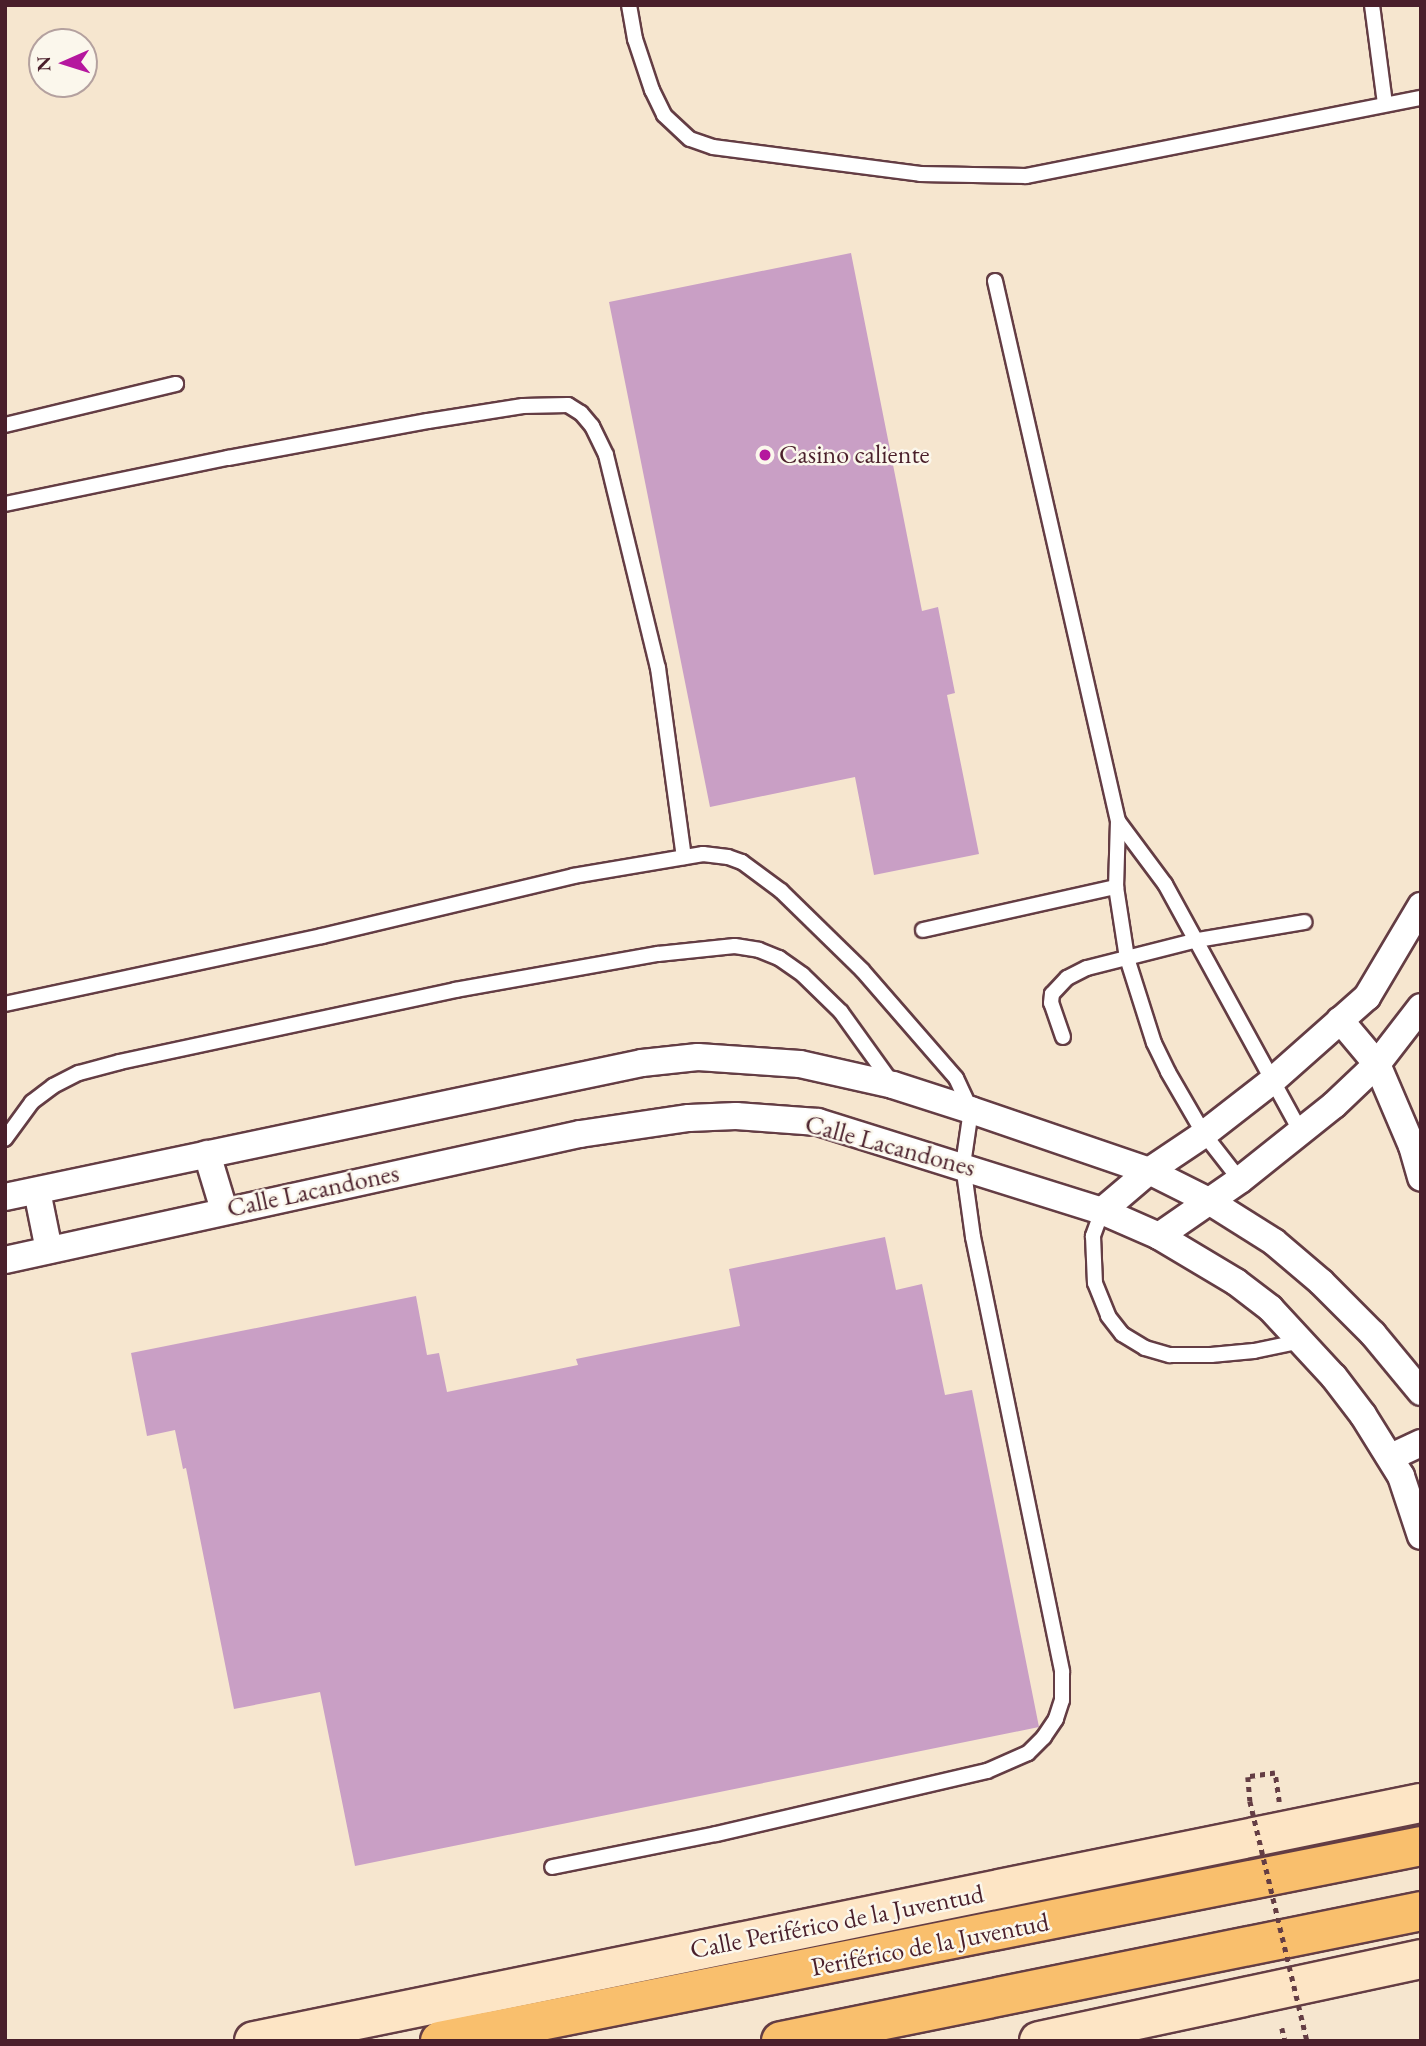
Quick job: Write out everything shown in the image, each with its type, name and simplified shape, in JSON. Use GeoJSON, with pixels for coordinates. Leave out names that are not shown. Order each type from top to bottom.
{"type":"FeatureCollection","features":[{"type":"Feature","properties":{"kind":"highway","name":"Periférico de la Juventud"},"geometry":{"type":"LineString","coordinates":[[440,2041],[1421,1846]]}},
{"type":"Feature","properties":{"kind":"highway"},"geometry":{"type":"LineString","coordinates":[[781,2041],[1421,1911]]}},
{"type":"Feature","properties":{"kind":"main road","name":"Calle Periférico de la Juventud"},"geometry":{"type":"LineString","coordinates":[[254,2041],[1421,1803]]}},
{"type":"Feature","properties":{"kind":"main road"},"geometry":{"type":"LineString","coordinates":[[1039,2041],[1421,1959]]}},
{"type":"Feature","properties":{"kind":"street"},"geometry":{"type":"LineString","coordinates":[[1102,1211],[1149,1171],[1204,1134],[1272,1081],[1367,997],[1421,906]]}},
{"type":"Feature","properties":{"kind":"street"},"geometry":{"type":"LineString","coordinates":[[1159,1236],[1240,1180],[1301,1132],[1377,1064],[1421,1007]]}},
{"type":"Feature","properties":{"kind":"street"},"geometry":{"type":"LineString","coordinates":[[1340,1020],[1377,1064],[1416,1148],[1421,1178]]}},
{"type":"Feature","properties":{"kind":"street","name":"Calle Lacandones"},"geometry":{"type":"LineString","coordinates":[[5,1197],[653,1062],[698,1058],[786,1063],[893,1085],[971,1110],[1149,1171],[1209,1200],[1274,1242],[1321,1282],[1373,1334],[1421,1392]]}},
{"type":"Feature","properties":{"kind":"street","name":"Calle Lacandones"},"geometry":{"type":"LineString","coordinates":[[5,1261],[224,1210],[580,1134],[689,1118],[736,1116],[818,1122],[963,1165],[1102,1211],[1159,1236],[1236,1282],[1270,1308],[1334,1377],[1391,1457],[1421,1536]]}},
{"type":"Feature","properties":{"kind":"street"},"geometry":{"type":"LineString","coordinates":[[207,1154],[224,1210]]}},
{"type":"Feature","properties":{"kind":"street"},"geometry":{"type":"LineString","coordinates":[[37,1191],[49,1250]]}},
{"type":"Feature","properties":{"kind":"street"},"geometry":{"type":"LineString","coordinates":[[1391,1457],[1421,1443]]}},
{"type":"Feature","properties":{"kind":"lane"},"geometry":{"type":"LineString","coordinates":[[629,5],[635,39],[652,90],[664,115],[690,139],[713,147],[920,174],[1026,176],[1421,98]]}},
{"type":"Feature","properties":{"kind":"lane"},"geometry":{"type":"LineString","coordinates":[[1371,5],[1385,104]]}},
{"type":"Feature","properties":{"kind":"lane"},"geometry":{"type":"LineString","coordinates":[[995,281],[1118,821],[1116,887],[1127,958],[1154,1043],[1183,1100],[1204,1134],[1240,1180]]}},
{"type":"Feature","properties":{"kind":"lane"},"geometry":{"type":"LineString","coordinates":[[5,425],[176,384]]}},
{"type":"Feature","properties":{"kind":"lane"},"geometry":{"type":"LineString","coordinates":[[5,505],[228,458],[428,421],[523,406],[568,405],[581,412],[592,426],[606,455],[658,668],[684,857]]}},
{"type":"Feature","properties":{"kind":"lane"},"geometry":{"type":"LineString","coordinates":[[1118,821],[1165,884],[1198,940],[1301,1132]]}},
{"type":"Feature","properties":{"kind":"lane"},"geometry":{"type":"LineString","coordinates":[[5,1004],[322,936],[573,876],[684,857],[728,857],[759,872],[781,891],[862,970],[956,1078],[971,1110],[963,1165],[973,1237],[1062,1672],[1062,1700],[1056,1719],[1044,1737],[1028,1753],[987,1771],[716,1834],[552,1867]]}},
{"type":"Feature","properties":{"kind":"lane"},"geometry":{"type":"LineString","coordinates":[[923,930],[1116,887]]}},
{"type":"Feature","properties":{"kind":"lane"},"geometry":{"type":"LineString","coordinates":[[1063,1037],[1051,1003],[1052,994],[1067,978],[1087,968],[1198,940],[1304,922]]}},
{"type":"Feature","properties":{"kind":"lane"},"geometry":{"type":"LineString","coordinates":[[5,1139],[32,1102],[53,1086],[79,1073],[120,1062],[455,990],[658,954],[735,946],[759,950],[779,958],[803,975],[841,1012],[893,1085]]}},
{"type":"Feature","properties":{"kind":"lane"},"geometry":{"type":"LineString","coordinates":[[1102,1211],[1093,1236],[1095,1283],[1108,1316],[1122,1334],[1145,1348],[1170,1354],[1211,1355],[1254,1351],[1302,1341]]}},
{"type":"Feature","properties":{"kind":"path"},"geometry":{"type":"LineString","coordinates":[[1279,1802],[1275,1773],[1248,1777],[1250,1801],[1307,2041]]}},
{"type":"Feature","properties":{"kind":"path"},"geometry":{"type":"LineString","coordinates":[[1282,2028],[1285,2041]]}},
{"type":"Feature","properties":{"kind":"building","name":"Casino caliente"},"geometry":{"type":"Polygon","coordinates":[[[851,253],[922,611],[938,607],[955,693],[947,695],[979,854],[874,875],[855,777],[710,807],[609,302],[851,253]]]}},
{"type":"Feature","properties":{"kind":"building"},"geometry":{"type":"Polygon","coordinates":[[[885,1237],[896,1290],[922,1284],[945,1395],[972,1390],[1039,1727],[355,1866],[320,1692],[234,1709],[186,1468],[183,1469],[175,1430],[147,1436],[131,1353],[416,1296],[427,1355],[439,1353],[447,1392],[578,1365],[576,1359],[740,1326],[729,1269],[885,1237]]]}},
{"type":"Feature","properties":{"kind":"place","name":"Casino caliente"},"geometry":{"type":"Point","coordinates":[765,455]}}]}
